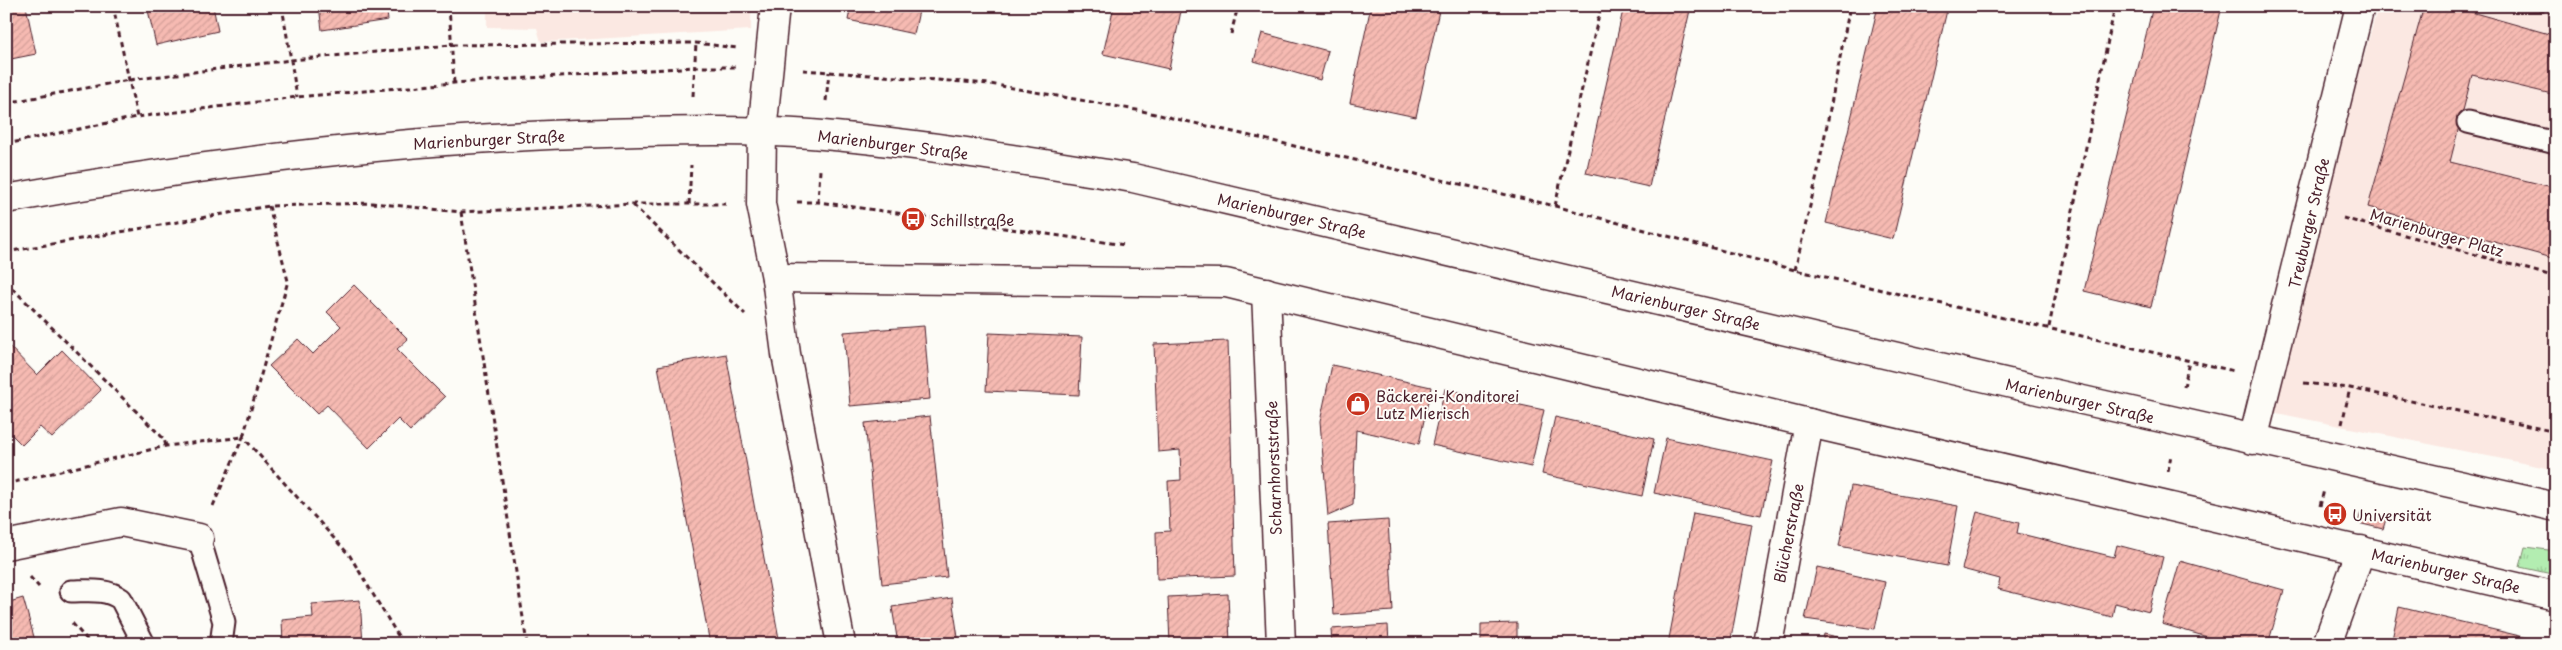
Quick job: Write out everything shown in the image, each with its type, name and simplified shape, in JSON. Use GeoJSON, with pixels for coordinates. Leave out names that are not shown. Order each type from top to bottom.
{"type":"FeatureCollection","features":[{"type":"Feature","properties":{"kind":"street"},"geometry":{"type":"LineString","coordinates":[[775,6],[762,132],[761,204],[776,278],[786,354],[841,644]]}},
{"type":"Feature","properties":{"kind":"street","name":"Treuburger Straße"},"geometry":{"type":"LineString","coordinates":[[2253,440],[2270,380],[2360,6]]}},
{"type":"Feature","properties":{"kind":"street","name":"Marienburger Straße"},"geometry":{"type":"LineString","coordinates":[[6,200],[126,178],[327,150],[509,135],[692,131],[762,132],[822,135],[982,154],[1133,178],[2253,440],[2556,507]]}},
{"type":"Feature","properties":{"kind":"street","name":"Marienburger Straße"},"geometry":{"type":"LineString","coordinates":[[776,278],[1226,283],[1809,423],[2556,596]]}},
{"type":"Feature","properties":{"kind":"street","name":"Scharnhorststraße"},"geometry":{"type":"LineString","coordinates":[[1266,292],[1281,644]]}},
{"type":"Feature","properties":{"kind":"street","name":"Blücherstraße"},"geometry":{"type":"LineString","coordinates":[[1768,644],[1809,423]]}},
{"type":"Feature","properties":{"kind":"street"},"geometry":{"type":"LineString","coordinates":[[6,545],[121,522],[199,538]]}},
{"type":"Feature","properties":{"kind":"street"},"geometry":{"type":"LineString","coordinates":[[2327,644],[2362,550]]}},
{"type":"Feature","properties":{"kind":"lane"},"geometry":{"type":"LineString","coordinates":[[2468,122],[2556,143]]}},
{"type":"Feature","properties":{"kind":"lane"},"geometry":{"type":"LineString","coordinates":[[199,538],[224,622],[221,644]]}},
{"type":"Feature","properties":{"kind":"lane"},"geometry":{"type":"LineString","coordinates":[[71,591],[102,590],[115,594],[120,599],[144,644]]}},
{"type":"Feature","properties":{"kind":"path"},"geometry":{"type":"LineString","coordinates":[[113,6],[137,117]]}},
{"type":"Feature","properties":{"kind":"path"},"geometry":{"type":"LineString","coordinates":[[282,6],[297,97]]}},
{"type":"Feature","properties":{"kind":"path"},"geometry":{"type":"LineString","coordinates":[[450,6],[454,83]]}},
{"type":"Feature","properties":{"kind":"path"},"geometry":{"type":"LineString","coordinates":[[1231,34],[1238,6]]}},
{"type":"Feature","properties":{"kind":"path"},"geometry":{"type":"LineString","coordinates":[[1555,206],[1601,6]]}},
{"type":"Feature","properties":{"kind":"path"},"geometry":{"type":"LineString","coordinates":[[1795,270],[1817,176],[1850,6]]}},
{"type":"Feature","properties":{"kind":"path"},"geometry":{"type":"LineString","coordinates":[[2049,327],[2115,6]]}},
{"type":"Feature","properties":{"kind":"path"},"geometry":{"type":"LineString","coordinates":[[2522,6],[2556,14]]}},
{"type":"Feature","properties":{"kind":"path"},"geometry":{"type":"LineString","coordinates":[[6,103],[129,80],[291,60],[451,45],[696,43],[769,60],[1009,87],[1142,111],[1555,206],[1795,270],[2049,327],[2270,380],[2350,388],[2556,432]]}},
{"type":"Feature","properties":{"kind":"path"},"geometry":{"type":"LineString","coordinates":[[695,67],[696,43]]}},
{"type":"Feature","properties":{"kind":"path"},"geometry":{"type":"LineString","coordinates":[[6,144],[137,117],[297,97],[454,83],[695,67],[769,60]]}},
{"type":"Feature","properties":{"kind":"path"},"geometry":{"type":"LineString","coordinates":[[6,252],[269,206],[372,203],[461,212],[633,204],[818,202],[1133,247]]}},
{"type":"Feature","properties":{"kind":"path"},"geometry":{"type":"LineString","coordinates":[[633,204],[786,354]]}},
{"type":"Feature","properties":{"kind":"path"},"geometry":{"type":"LineString","coordinates":[[199,538],[243,437],[288,280],[269,206]]}},
{"type":"Feature","properties":{"kind":"path","name":"Marienburger Platz"},"geometry":{"type":"LineString","coordinates":[[2311,209],[2556,277]]}},
{"type":"Feature","properties":{"kind":"path"},"geometry":{"type":"LineString","coordinates":[[461,212],[527,644]]}},
{"type":"Feature","properties":{"kind":"path"},"geometry":{"type":"LineString","coordinates":[[6,282],[164,439],[166,446]]}},
{"type":"Feature","properties":{"kind":"path"},"geometry":{"type":"LineString","coordinates":[[6,484],[166,446],[243,437]]}},
{"type":"Feature","properties":{"kind":"path"},"geometry":{"type":"LineString","coordinates":[[243,437],[350,556],[403,644]]}},
{"type":"Feature","properties":{"kind":"shaded area"},"geometry":{"type":"Polygon","coordinates":[[[487,6],[751,6],[751,30],[541,42],[537,28],[487,27],[487,6]]]}},
{"type":"Feature","properties":{"kind":"shaded area"},"geometry":{"type":"Polygon","coordinates":[[[2378,6],[2556,6],[2556,470],[2267,411],[2378,6]]]}},
{"type":"Feature","properties":{"kind":"green space"},"geometry":{"type":"Polygon","coordinates":[[[2525,547],[2556,551],[2556,575],[2520,567],[2525,547]]]}},
{"type":"Feature","properties":{"kind":"building"},"geometry":{"type":"Polygon","coordinates":[[[6,6],[26,6],[36,54],[6,60],[6,6]]]}},
{"type":"Feature","properties":{"kind":"building"},"geometry":{"type":"Polygon","coordinates":[[[147,6],[213,6],[218,31],[156,45],[147,6]]]}},
{"type":"Feature","properties":{"kind":"building"},"geometry":{"type":"Polygon","coordinates":[[[319,6],[386,6],[388,20],[322,30],[319,6]]]}},
{"type":"Feature","properties":{"kind":"building"},"geometry":{"type":"Polygon","coordinates":[[[607,6],[727,6],[727,11],[607,10],[607,6]]]}},
{"type":"Feature","properties":{"kind":"building"},"geometry":{"type":"Polygon","coordinates":[[[851,6],[920,6],[914,34],[848,20],[851,6]]]}},
{"type":"Feature","properties":{"kind":"building"},"geometry":{"type":"Polygon","coordinates":[[[1114,6],[1182,6],[1169,69],[1103,54],[1114,6]]]}},
{"type":"Feature","properties":{"kind":"building"},"geometry":{"type":"Polygon","coordinates":[[[1371,6],[1440,6],[1416,117],[1350,103],[1371,6]]]}},
{"type":"Feature","properties":{"kind":"building"},"geometry":{"type":"Polygon","coordinates":[[[1624,6],[1691,6],[1649,187],[1586,173],[1624,6]]]}},
{"type":"Feature","properties":{"kind":"building"},"geometry":{"type":"Polygon","coordinates":[[[1878,6],[1948,6],[1893,239],[1826,223],[1878,6]]]}},
{"type":"Feature","properties":{"kind":"building"},"geometry":{"type":"Polygon","coordinates":[[[2153,6],[2222,6],[2151,307],[2084,291],[2153,6]]]}},
{"type":"Feature","properties":{"kind":"building"},"geometry":{"type":"Polygon","coordinates":[[[2424,6],[2450,6],[2556,36],[2556,95],[2472,75],[2450,162],[2556,188],[2556,259],[2368,207],[2424,6]]]}},
{"type":"Feature","properties":{"kind":"building"},"geometry":{"type":"Polygon","coordinates":[[[1262,33],[1328,51],[1320,80],[1254,61],[1262,33]]]}},
{"type":"Feature","properties":{"kind":"building"},"geometry":{"type":"Polygon","coordinates":[[[354,285],[408,339],[397,349],[445,397],[410,431],[398,419],[369,448],[327,405],[317,414],[269,366],[298,339],[313,354],[341,326],[327,312],[354,285]]]}},
{"type":"Feature","properties":{"kind":"building"},"geometry":{"type":"Polygon","coordinates":[[[924,326],[930,399],[850,406],[844,332],[924,326]]]}},
{"type":"Feature","properties":{"kind":"building"},"geometry":{"type":"Polygon","coordinates":[[[989,333],[1082,337],[1079,395],[986,391],[989,333]]]}},
{"type":"Feature","properties":{"kind":"building"},"geometry":{"type":"Polygon","coordinates":[[[1228,341],[1235,576],[1157,579],[1156,532],[1170,531],[1168,481],[1181,480],[1180,450],[1158,452],[1154,344],[1228,341]]]}},
{"type":"Feature","properties":{"kind":"building"},"geometry":{"type":"Polygon","coordinates":[[[6,343],[37,375],[62,350],[101,390],[52,438],[40,427],[22,445],[6,429],[6,343]]]}},
{"type":"Feature","properties":{"kind":"building"},"geometry":{"type":"Polygon","coordinates":[[[726,354],[780,644],[710,644],[658,366],[726,354]]]}},
{"type":"Feature","properties":{"kind":"building"},"geometry":{"type":"Polygon","coordinates":[[[1332,365],[1431,387],[1419,444],[1356,430],[1353,505],[1328,516],[1320,422],[1332,365]]]}},
{"type":"Feature","properties":{"kind":"building"},"geometry":{"type":"Polygon","coordinates":[[[1445,389],[1544,410],[1531,467],[1432,445],[1445,389]]]}},
{"type":"Feature","properties":{"kind":"building"},"geometry":{"type":"Polygon","coordinates":[[[930,416],[947,577],[882,584],[865,423],[930,416]]]}},
{"type":"Feature","properties":{"kind":"building"},"geometry":{"type":"Polygon","coordinates":[[[1555,417],[1654,439],[1642,496],[1542,474],[1555,417]]]}},
{"type":"Feature","properties":{"kind":"building"},"geometry":{"type":"Polygon","coordinates":[[[1666,438],[1773,461],[1761,515],[1654,493],[1666,438]]]}},
{"type":"Feature","properties":{"kind":"building"},"geometry":{"type":"Polygon","coordinates":[[[1851,486],[1958,506],[1947,566],[1839,546],[1851,486]]]}},
{"type":"Feature","properties":{"kind":"building"},"geometry":{"type":"Polygon","coordinates":[[[1977,512],[2019,523],[2017,533],[2114,557],[2117,545],[2163,557],[2149,612],[2115,603],[2112,617],[1998,589],[2000,579],[1962,569],[1977,512]]]}},
{"type":"Feature","properties":{"kind":"building"},"geometry":{"type":"Polygon","coordinates":[[[2361,512],[2386,519],[2383,529],[2358,523],[2361,512]]]}},
{"type":"Feature","properties":{"kind":"building"},"geometry":{"type":"Polygon","coordinates":[[[1693,513],[1752,524],[1730,644],[1668,644],[1693,513]]]}},
{"type":"Feature","properties":{"kind":"building"},"geometry":{"type":"Polygon","coordinates":[[[1388,520],[1393,611],[1334,615],[1328,524],[1388,520]]]}},
{"type":"Feature","properties":{"kind":"building"},"geometry":{"type":"Polygon","coordinates":[[[2180,561],[2284,590],[2268,644],[2232,644],[2162,624],[2180,561]]]}},
{"type":"Feature","properties":{"kind":"building"},"geometry":{"type":"Polygon","coordinates":[[[1817,567],[1885,582],[1875,629],[1805,619],[1817,567]]]}},
{"type":"Feature","properties":{"kind":"building"},"geometry":{"type":"Polygon","coordinates":[[[1228,594],[1230,644],[1170,644],[1168,597],[1228,594]]]}},
{"type":"Feature","properties":{"kind":"building"},"geometry":{"type":"Polygon","coordinates":[[[23,598],[36,644],[6,644],[6,603],[23,598]]]}},
{"type":"Feature","properties":{"kind":"building"},"geometry":{"type":"Polygon","coordinates":[[[952,598],[959,644],[898,644],[892,607],[952,598]]]}},
{"type":"Feature","properties":{"kind":"building"},"geometry":{"type":"Polygon","coordinates":[[[360,600],[363,644],[283,644],[282,620],[313,617],[312,604],[360,600]]]}},
{"type":"Feature","properties":{"kind":"building"},"geometry":{"type":"Polygon","coordinates":[[[2399,607],[2553,644],[2391,644],[2399,607]]]}},
{"type":"Feature","properties":{"kind":"building"},"geometry":{"type":"Polygon","coordinates":[[[1517,623],[1517,644],[1481,644],[1481,624],[1517,623]]]}},
{"type":"Feature","properties":{"kind":"building"},"geometry":{"type":"Polygon","coordinates":[[[1388,625],[1389,644],[1332,644],[1331,629],[1388,625]]]}},
{"type":"Feature","properties":{"kind":"building"},"geometry":{"type":"Polygon","coordinates":[[[1824,634],[1869,644],[1822,644],[1824,634]]]}},
{"type":"Feature","properties":{"kind":"place","name":"Schillstraße"},"geometry":{"type":"Point","coordinates":[913,219]}},
{"type":"Feature","properties":{"kind":"place","name":"Bäckerei-Konditorei Lutz Mierisch"},"geometry":{"type":"Point","coordinates":[1358,404]}},
{"type":"Feature","properties":{"kind":"place","name":"Universität"},"geometry":{"type":"Point","coordinates":[2335,514]}}]}
